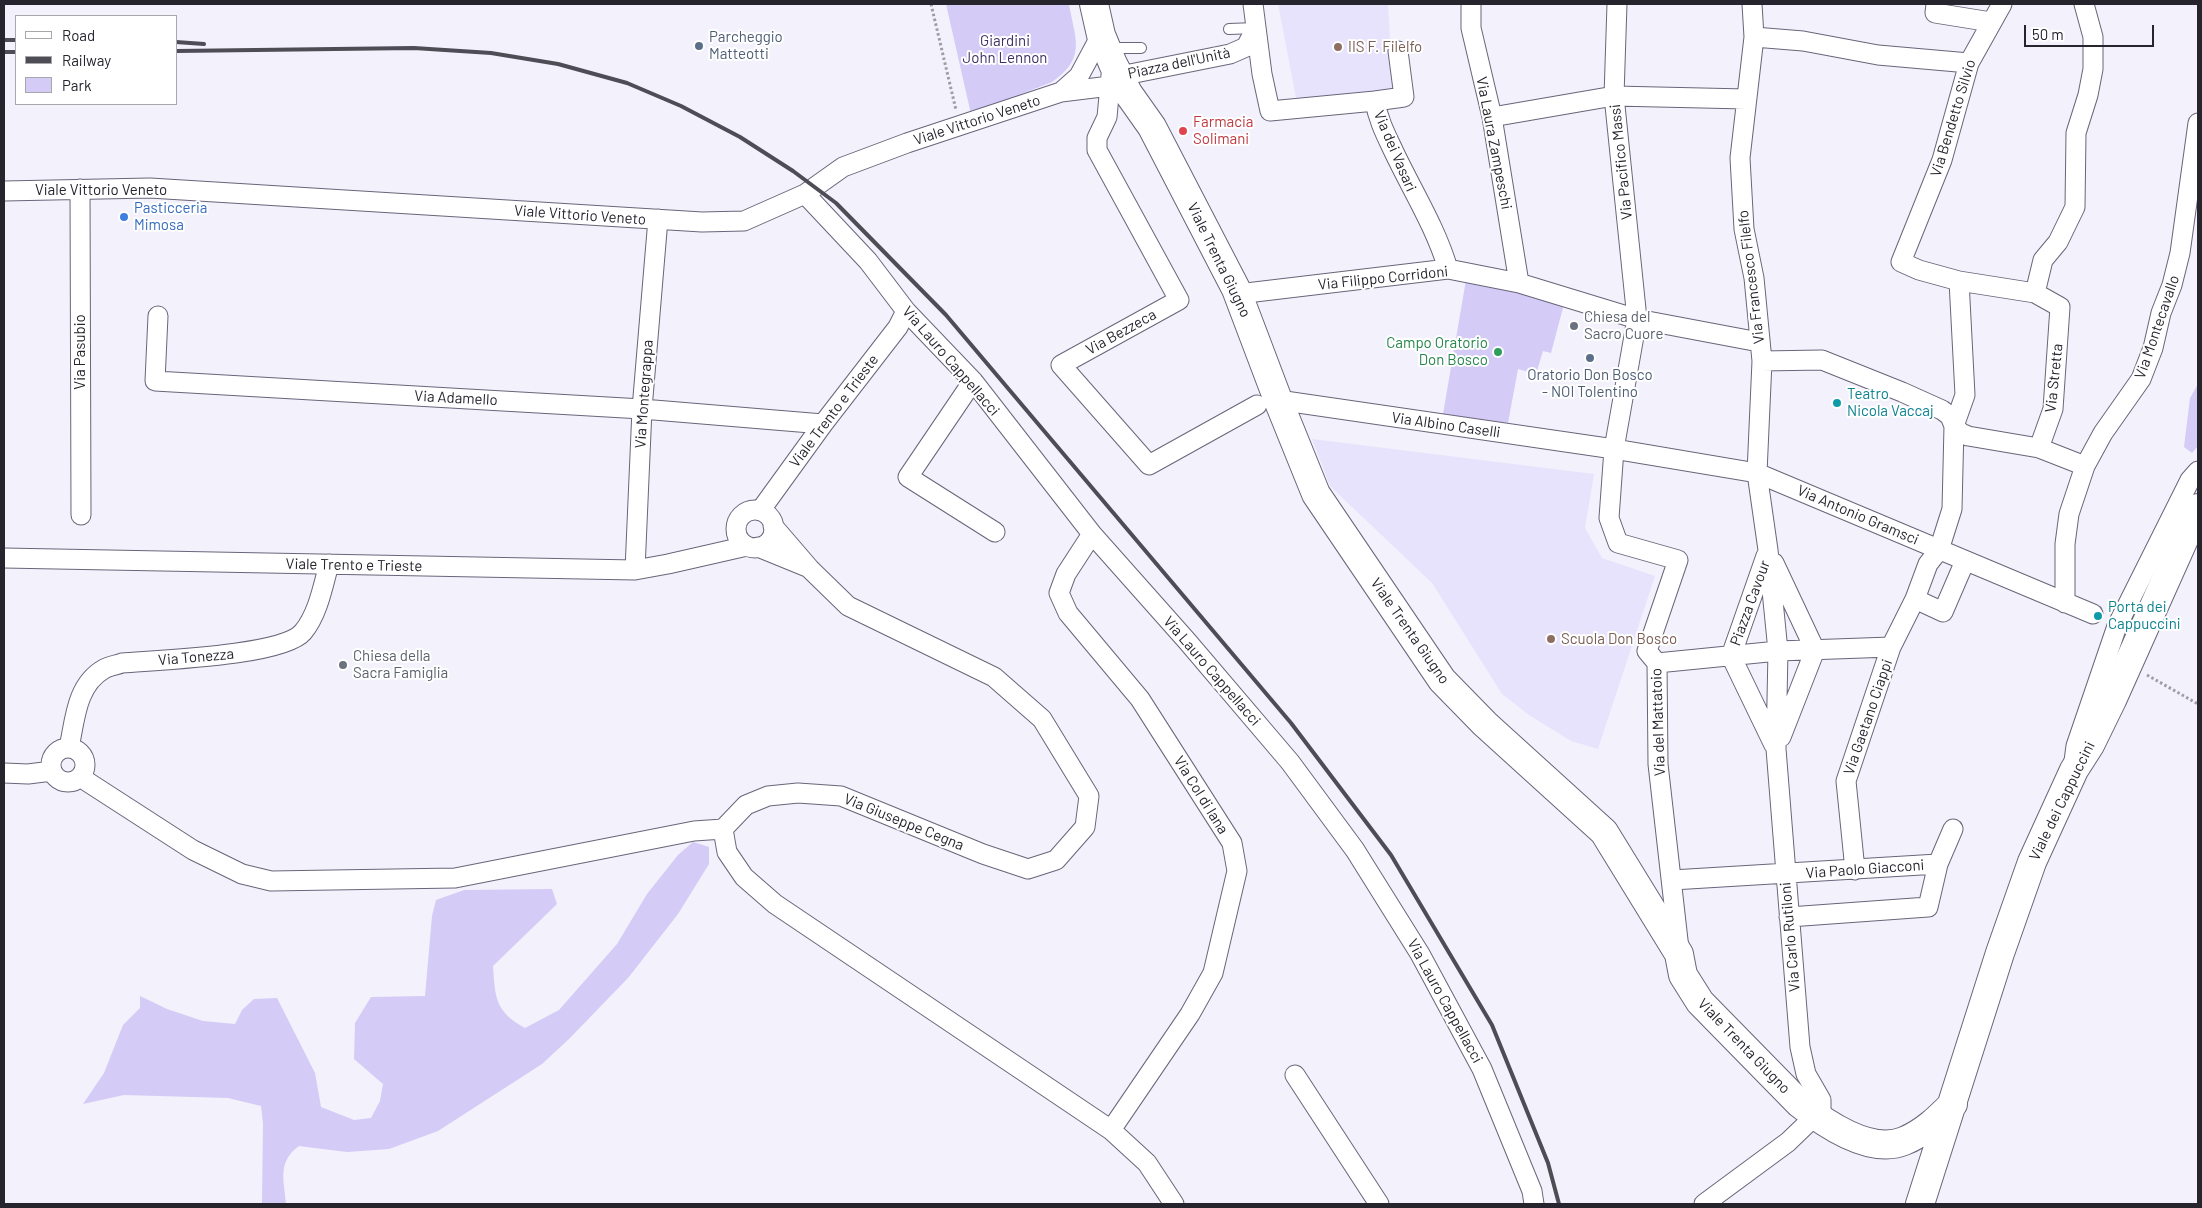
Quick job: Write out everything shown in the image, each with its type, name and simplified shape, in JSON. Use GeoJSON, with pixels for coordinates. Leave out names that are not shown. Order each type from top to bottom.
{"type":"FeatureCollection","features":[{"type":"Feature","properties":{"kind":"street"},"geometry":{"type":"LineString","coordinates":[[1061,92],[1079,76],[1113,67],[1094,4]]}},
{"type":"Feature","properties":{"kind":"street"},"geometry":{"type":"LineString","coordinates":[[1253,4],[1256,28]]}},
{"type":"Feature","properties":{"kind":"street","name":"Via Laura Zampeschi"},"geometry":{"type":"LineString","coordinates":[[1471,4],[1471,28],[1492,117],[1519,282]]}},
{"type":"Feature","properties":{"kind":"street","name":"Via Pacifico Massi"},"geometry":{"type":"LineString","coordinates":[[1617,4],[1614,96],[1637,319],[1614,449],[1609,518],[1618,543]]}},
{"type":"Feature","properties":{"kind":"street","name":"Via Francesco Filelfo"},"geometry":{"type":"LineString","coordinates":[[1752,4],[1754,37],[1740,158],[1744,229],[1754,278],[1762,362],[1758,472],[1768,550]]}},
{"type":"Feature","properties":{"kind":"street"},"geometry":{"type":"LineString","coordinates":[[1936,4],[1935,13],[1991,22]]}},
{"type":"Feature","properties":{"kind":"street","name":"Via Bendetto Silvio"},"geometry":{"type":"LineString","coordinates":[[1959,281],[1920,270],[1901,262],[1945,153],[1969,63],[2002,4]]}},
{"type":"Feature","properties":{"kind":"street"},"geometry":{"type":"LineString","coordinates":[[1959,281],[2035,293],[2044,260],[2058,242],[2075,207],[2076,133],[2094,69],[2093,37],[2084,4]]}},
{"type":"Feature","properties":{"kind":"street","name":"Piazza dell'Unità"},"geometry":{"type":"LineString","coordinates":[[1113,67],[1230,54],[1246,47],[1256,28]]}},
{"type":"Feature","properties":{"kind":"street","name":"Via dei Vasari"},"geometry":{"type":"LineString","coordinates":[[1256,28],[1262,74],[1270,112],[1375,101],[1378,117],[1412,191],[1441,246],[1448,269]]}},
{"type":"Feature","properties":{"kind":"street"},"geometry":{"type":"LineString","coordinates":[[1754,37],[1803,41],[1878,55],[1969,63]]}},
{"type":"Feature","properties":{"kind":"street"},"geometry":{"type":"LineString","coordinates":[[1375,101],[1404,97],[1398,51]]}},
{"type":"Feature","properties":{"kind":"street","name":"Viale Vittorio Veneto"},"geometry":{"type":"LineString","coordinates":[[4,191],[150,188],[702,222],[744,221],[805,194],[843,167],[960,125],[1061,92],[1113,67]]}},
{"type":"Feature","properties":{"kind":"street","name":"Viale Trenta Giugno"},"geometry":{"type":"LineString","coordinates":[[1113,67],[1152,127],[1238,294],[1267,402],[1316,494],[1442,680],[1485,724],[1604,832],[1679,954],[1683,975],[1700,1002],[1799,1103],[1818,1118],[1843,1133],[1869,1142],[1903,1142]]}},
{"type":"Feature","properties":{"kind":"street","name":"Via Bezzeca"},"geometry":{"type":"LineString","coordinates":[[1113,67],[1107,117],[1097,138],[1097,150],[1178,300],[1061,365],[1149,465],[1267,402]]}},
{"type":"Feature","properties":{"kind":"street"},"geometry":{"type":"LineString","coordinates":[[1492,117],[1614,96],[1746,99]]}},
{"type":"Feature","properties":{"kind":"street","name":"Via Montecavallo"},"geometry":{"type":"LineString","coordinates":[[2065,603],[2065,544],[2069,514],[2085,466],[2103,433],[2141,379],[2153,348],[2161,313],[2172,285],[2180,253],[2198,124]]}},
{"type":"Feature","properties":{"kind":"street","name":"Via Pasubio"},"geometry":{"type":"LineString","coordinates":[[80,189],[81,515]]}},
{"type":"Feature","properties":{"kind":"street","name":"Via Lauro Cappellacci"},"geometry":{"type":"LineString","coordinates":[[805,194],[868,261],[906,311],[973,381],[1092,534],[1187,641],[1290,762],[1355,850],[1420,954],[1482,1069],[1532,1190],[1534,1204]]}},
{"type":"Feature","properties":{"kind":"street","name":"Via Montegrappa"},"geometry":{"type":"LineString","coordinates":[[635,570],[642,409],[658,219]]}},
{"type":"Feature","properties":{"kind":"street","name":"Via Filippo Corridoni"},"geometry":{"type":"LineString","coordinates":[[1238,294],[1448,269],[1519,282],[1637,319],[1759,342]]}},
{"type":"Feature","properties":{"kind":"street","name":"Via Gaetano Ciappi"},"geometry":{"type":"LineString","coordinates":[[1855,870],[1846,781],[1892,647],[1915,599],[1928,564],[1939,550],[1952,509],[1954,426],[1965,395],[1959,281]]}},
{"type":"Feature","properties":{"kind":"street","name":"Via Stretta"},"geometry":{"type":"LineString","coordinates":[[2035,293],[2060,307],[2053,409],[2039,448]]}},
{"type":"Feature","properties":{"kind":"street","name":"Viale Trento e Trieste"},"geometry":{"type":"LineString","coordinates":[[760,511],[822,424],[898,327],[906,311]]}},
{"type":"Feature","properties":{"kind":"street","name":"Via Adamello"},"geometry":{"type":"LineString","coordinates":[[158,316],[155,381],[642,409],[822,424]]}},
{"type":"Feature","properties":{"kind":"street"},"geometry":{"type":"LineString","coordinates":[[1762,362],[1822,360],[1942,410],[1950,416],[1954,426],[1968,436],[2039,448],[2085,466]]}},
{"type":"Feature","properties":{"kind":"street"},"geometry":{"type":"LineString","coordinates":[[973,381],[908,477],[995,532]]}},
{"type":"Feature","properties":{"kind":"street","name":"Via Albino Caselli"},"geometry":{"type":"LineString","coordinates":[[1267,402],[1614,449]]}},
{"type":"Feature","properties":{"kind":"street","name":"Via Antonio Gramsci"},"geometry":{"type":"LineString","coordinates":[[1614,449],[1758,472],[2104,620]]}},
{"type":"Feature","properties":{"kind":"street"},"geometry":{"type":"LineString","coordinates":[[2074,770],[2076,746],[2104,620],[2190,480],[2198,471]]}},
{"type":"Feature","properties":{"kind":"street","name":"Viale dei Cappuccini"},"geometry":{"type":"LineString","coordinates":[[1924,1193],[1954,1104],[2000,953],[2032,862],[2074,770],[2090,745],[2128,664],[2198,508]]}},
{"type":"Feature","properties":{"kind":"street"},"geometry":{"type":"LineString","coordinates":[[748,511],[760,511],[769,516],[774,526],[772,537],[768,542],[747,541],[739,519],[748,511]]}},
{"type":"Feature","properties":{"kind":"street","name":"Via Giuseppe Cegna"},"geometry":{"type":"LineString","coordinates":[[723,829],[746,805],[768,796],[798,793],[841,796],[982,854],[1028,868],[1056,860],[1085,827],[1089,796],[1042,719],[994,677],[848,606],[810,569],[774,526]]}},
{"type":"Feature","properties":{"kind":"street","name":"Via Col di lana"},"geometry":{"type":"LineString","coordinates":[[1092,534],[1066,574],[1058,593],[1068,613],[1140,699],[1232,843],[1237,871],[1213,973],[1190,1014],[1110,1130]]}},
{"type":"Feature","properties":{"kind":"street","name":"Viale Trento e Trieste"},"geometry":{"type":"LineString","coordinates":[[4,558],[635,570],[703,555],[747,541]]}},
{"type":"Feature","properties":{"kind":"street","name":"Via Giuseppe Cegna"},"geometry":{"type":"LineString","coordinates":[[747,541],[810,569]]}},
{"type":"Feature","properties":{"kind":"street","name":"Via del Mattatoio"},"geometry":{"type":"LineString","coordinates":[[1618,543],[1678,560],[1647,651],[1657,663],[1658,764],[1679,954]]}},
{"type":"Feature","properties":{"kind":"street","name":"Piazza Cavour"},"geometry":{"type":"LineString","coordinates":[[1731,656],[1778,651],[1815,650],[1768,550]]}},
{"type":"Feature","properties":{"kind":"street","name":"Piazza Cavour"},"geometry":{"type":"LineString","coordinates":[[1768,550],[1778,651],[1776,750]]}},
{"type":"Feature","properties":{"kind":"street","name":"Piazza Cavour"},"geometry":{"type":"LineString","coordinates":[[1768,550],[1731,656],[1776,750]]}},
{"type":"Feature","properties":{"kind":"street"},"geometry":{"type":"LineString","coordinates":[[1915,599],[1943,612],[1965,561]]}},
{"type":"Feature","properties":{"kind":"street","name":"Via Tonezza"},"geometry":{"type":"LineString","coordinates":[[69,748],[79,699],[84,687],[104,668],[122,663],[260,651],[287,643],[302,633],[317,605],[329,564]]}},
{"type":"Feature","properties":{"kind":"street"},"geometry":{"type":"LineString","coordinates":[[1776,750],[1815,650],[1892,647]]}},
{"type":"Feature","properties":{"kind":"street"},"geometry":{"type":"LineString","coordinates":[[1657,663],[1731,656]]}},
{"type":"Feature","properties":{"kind":"street"},"geometry":{"type":"LineString","coordinates":[[69,748],[79,752],[85,762],[83,773],[80,777],[76,780],[65,782],[55,776],[51,766],[54,755],[58,751],[69,748]]}},
{"type":"Feature","properties":{"kind":"street","name":"Via Carlo Rutiloni"},"geometry":{"type":"LineString","coordinates":[[1776,750],[1800,1047],[1806,1074],[1821,1100],[1818,1118]]}},
{"type":"Feature","properties":{"kind":"street"},"geometry":{"type":"LineString","coordinates":[[4,773],[28,774],[52,771]]}},
{"type":"Feature","properties":{"kind":"street"},"geometry":{"type":"LineString","coordinates":[[4,785],[28,774]]}},
{"type":"Feature","properties":{"kind":"street"},"geometry":{"type":"LineString","coordinates":[[80,777],[193,850],[242,874],[272,881],[455,878],[694,831],[723,829],[727,852],[744,877],[775,904],[1110,1130],[1146,1163],[1174,1204]]}},
{"type":"Feature","properties":{"kind":"street"},"geometry":{"type":"LineString","coordinates":[[1789,917],[1928,907],[1938,864],[1953,829]]}},
{"type":"Feature","properties":{"kind":"street","name":"Via Paolo Giacconi"},"geometry":{"type":"LineString","coordinates":[[1672,880],[1938,864]]}},
{"type":"Feature","properties":{"kind":"street"},"geometry":{"type":"LineString","coordinates":[[1295,1075],[1379,1204]]}},
{"type":"Feature","properties":{"kind":"street"},"geometry":{"type":"LineString","coordinates":[[1924,1193],[1919,1161],[1903,1142],[1935,1122],[1954,1104]]}},
{"type":"Feature","properties":{"kind":"street"},"geometry":{"type":"LineString","coordinates":[[1704,1204],[1818,1118]]}},
{"type":"Feature","properties":{"kind":"lane"},"geometry":{"type":"LineString","coordinates":[[1229,29],[1256,28]]}},
{"type":"Feature","properties":{"kind":"lane"},"geometry":{"type":"LineString","coordinates":[[1113,67],[1141,48]]}},
{"type":"Feature","properties":{"kind":"path"},"geometry":{"type":"LineString","coordinates":[[932,4],[960,125]]}},
{"type":"Feature","properties":{"kind":"path"},"geometry":{"type":"LineString","coordinates":[[2128,664],[2198,704]]}},
{"type":"Feature","properties":{"kind":"shaded area","name":"IIS F. Filelfo"},"geometry":{"type":"Polygon","coordinates":[[[1278,4],[1388,4],[1393,91],[1296,98],[1278,4]]]}},
{"type":"Feature","properties":{"kind":"shaded area","name":"Scuola Don Bosco"},"geometry":{"type":"Polygon","coordinates":[[[1312,439],[1594,474],[1585,528],[1602,558],[1655,576],[1598,749],[1571,741],[1529,715],[1502,694],[1432,583],[1330,486],[1312,439]]]}},
{"type":"Feature","properties":{"kind":"green space","name":"Giardini John Lennon"},"geometry":{"type":"Polygon","coordinates":[[[946,4],[1069,4],[1076,47],[1070,65],[1052,82],[971,114],[946,4]]]}},
{"type":"Feature","properties":{"kind":"green space","name":"Campo Oratorio Don Bosco"},"geometry":{"type":"Polygon","coordinates":[[[1466,280],[1564,304],[1551,353],[1543,351],[1536,374],[1518,369],[1508,423],[1443,414],[1466,280]]]}},
{"type":"Feature","properties":{"kind":"green space"},"geometry":{"type":"Polygon","coordinates":[[[2198,384],[2198,446],[2192,453],[2184,447],[2190,398],[2198,384]]]}},
{"type":"Feature","properties":{"kind":"green space"},"geometry":{"type":"Polygon","coordinates":[[[693,842],[709,847],[709,864],[678,914],[628,978],[542,1064],[438,1131],[389,1149],[347,1152],[299,1146],[287,1158],[285,1165],[283,1179],[286,1204],[262,1204],[263,1123],[261,1106],[228,1098],[124,1095],[83,1104],[104,1073],[123,1025],[140,1008],[140,996],[167,1009],[203,1021],[235,1024],[242,1010],[254,999],[277,998],[315,1073],[321,1107],[354,1120],[371,1118],[380,1101],[383,1084],[354,1059],[355,1023],[371,997],[425,996],[432,916],[436,900],[464,890],[552,889],[557,904],[493,966],[498,1003],[508,1016],[525,1028],[559,1010],[617,944],[647,894],[678,855],[693,842]]]}},
{"type":"Feature","properties":{"kind":"railway"},"geometry":{"type":"LineString","coordinates":[[4,40],[15,40]]}},
{"type":"Feature","properties":{"kind":"railway"},"geometry":{"type":"LineString","coordinates":[[178,42],[204,44]]}},
{"type":"Feature","properties":{"kind":"railway"},"geometry":{"type":"LineString","coordinates":[[178,51],[414,48],[491,53],[558,64],[627,83],[681,106],[740,137],[793,171],[836,203],[946,315],[1291,723],[1391,855],[1492,1025],[1548,1163],[1559,1204]]}},
{"type":"Feature","properties":{"kind":"railway"},"geometry":{"type":"LineString","coordinates":[[4,52],[15,52]]}},
{"type":"Feature","properties":{"kind":"place","name":"Parcheggio Matteotti"},"geometry":{"type":"Point","coordinates":[699,46]}},
{"type":"Feature","properties":{"kind":"place","name":"IIS F. Filelfo"},"geometry":{"type":"Point","coordinates":[1338,47]}},
{"type":"Feature","properties":{"kind":"place","name":"Farmacia Solimani"},"geometry":{"type":"Point","coordinates":[1183,131]}},
{"type":"Feature","properties":{"kind":"place","name":"Pasticceria Mimosa"},"geometry":{"type":"Point","coordinates":[124,217]}},
{"type":"Feature","properties":{"kind":"place","name":"Chiesa del Sacro Cuore"},"geometry":{"type":"Point","coordinates":[1574,326]}},
{"type":"Feature","properties":{"kind":"place","name":"Campo Oratorio Don Bosco"},"geometry":{"type":"Point","coordinates":[1498,352]}},
{"type":"Feature","properties":{"kind":"place","name":"Oratorio Don Bosco - NOI Tolentino"},"geometry":{"type":"Point","coordinates":[1590,358]}},
{"type":"Feature","properties":{"kind":"place","name":"Teatro Nicola Vaccaj"},"geometry":{"type":"Point","coordinates":[1837,403]}},
{"type":"Feature","properties":{"kind":"place","name":"Porta dei Cappuccini"},"geometry":{"type":"Point","coordinates":[2098,616]}},
{"type":"Feature","properties":{"kind":"place","name":"Scuola Don Bosco"},"geometry":{"type":"Point","coordinates":[1551,639]}},
{"type":"Feature","properties":{"kind":"place","name":"Chiesa della Sacra Famiglia"},"geometry":{"type":"Point","coordinates":[343,665]}}]}
